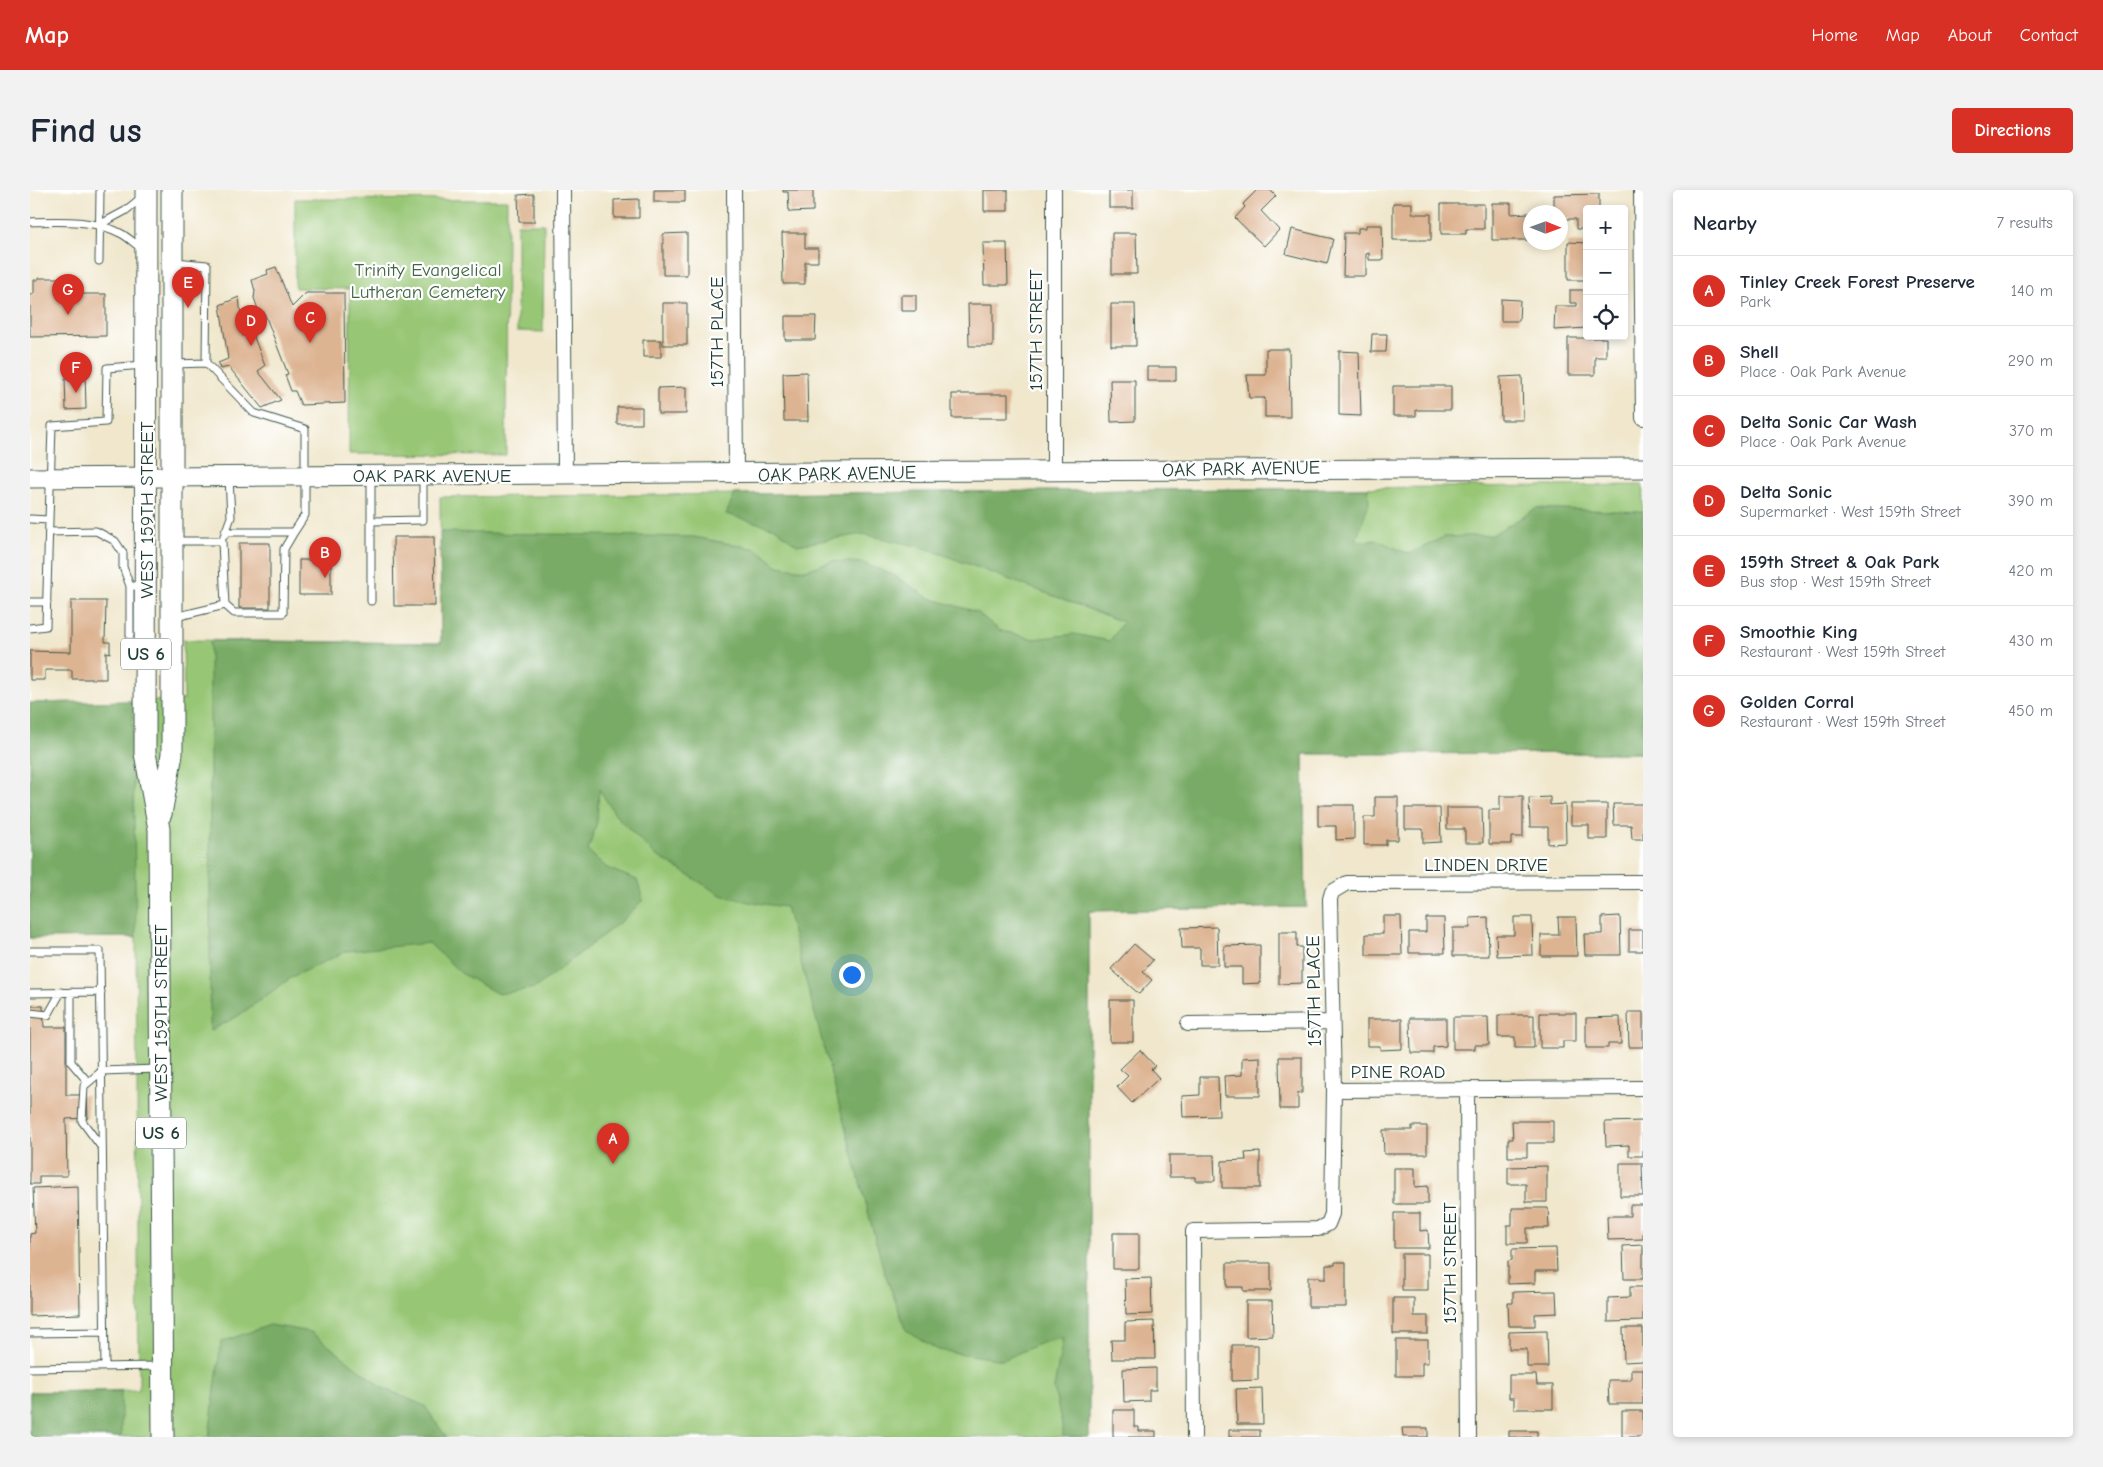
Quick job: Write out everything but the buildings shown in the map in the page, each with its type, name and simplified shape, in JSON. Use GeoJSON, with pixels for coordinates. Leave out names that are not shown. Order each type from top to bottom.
{"type":"FeatureCollection","features":[{"type":"Feature","properties":{"kind":"main road","name":"WEST 159TH STREET"},"geometry":{"type":"LineString","coordinates":[[163,1437],[159,829],[172,754],[172,190]]}},
{"type":"Feature","properties":{"kind":"main road","name":"WEST 159TH STREET"},"geometry":{"type":"LineString","coordinates":[[146,192],[147,478],[138,586],[145,753],[159,829]]}},
{"type":"Feature","properties":{"kind":"street"},"geometry":{"type":"LineString","coordinates":[[563,190],[566,474]]}},
{"type":"Feature","properties":{"kind":"street","name":"157TH PLACE"},"geometry":{"type":"LineString","coordinates":[[734,190],[736,474]]}},
{"type":"Feature","properties":{"kind":"street","name":"157TH STREET"},"geometry":{"type":"LineString","coordinates":[[1054,190],[1054,470]]}},
{"type":"Feature","properties":{"kind":"street"},"geometry":{"type":"LineString","coordinates":[[1641,190],[1643,418]]}},
{"type":"Feature","properties":{"kind":"street","name":"OAK PARK AVENUE"},"geometry":{"type":"LineString","coordinates":[[30,478],[736,474],[1386,467],[1643,468]]}},
{"type":"Feature","properties":{"kind":"street","name":"LINDEN DRIVE"},"geometry":{"type":"LineString","coordinates":[[1332,892],[1347,883],[1643,882]]}},
{"type":"Feature","properties":{"kind":"street","name":"157TH PLACE"},"geometry":{"type":"LineString","coordinates":[[1332,892],[1330,898],[1334,1090]]}},
{"type":"Feature","properties":{"kind":"street"},"geometry":{"type":"LineString","coordinates":[[1188,1024],[1332,1022]]}},
{"type":"Feature","properties":{"kind":"street","name":"PINE ROAD"},"geometry":{"type":"LineString","coordinates":[[1194,1437],[1193,1231],[1318,1229],[1328,1224],[1332,1214],[1334,1090],[1643,1088]]}},
{"type":"Feature","properties":{"kind":"street","name":"157TH STREET"},"geometry":{"type":"LineString","coordinates":[[1467,1090],[1469,1437]]}},
{"type":"Feature","properties":{"kind":"lane"},"geometry":{"type":"LineString","coordinates":[[99,261],[100,190]]}},
{"type":"Feature","properties":{"kind":"lane"},"geometry":{"type":"LineString","coordinates":[[99,224],[125,211],[146,192]]}},
{"type":"Feature","properties":{"kind":"lane"},"geometry":{"type":"LineString","coordinates":[[30,222],[57,221],[99,224],[122,234],[146,251]]}},
{"type":"Feature","properties":{"kind":"lane"},"geometry":{"type":"LineString","coordinates":[[172,261],[207,265],[206,363],[254,413],[305,429],[305,515],[284,549],[283,613],[234,613],[225,605],[222,540],[231,517],[229,477]]}},
{"type":"Feature","properties":{"kind":"lane"},"geometry":{"type":"LineString","coordinates":[[172,364],[206,363]]}},
{"type":"Feature","properties":{"kind":"lane"},"geometry":{"type":"LineString","coordinates":[[30,628],[46,626],[52,426],[106,422],[107,368],[146,365]]}},
{"type":"Feature","properties":{"kind":"lane"},"geometry":{"type":"LineString","coordinates":[[371,476],[371,601]]}},
{"type":"Feature","properties":{"kind":"lane"},"geometry":{"type":"LineString","coordinates":[[372,521],[423,520],[423,476]]}},
{"type":"Feature","properties":{"kind":"lane"},"geometry":{"type":"LineString","coordinates":[[30,519],[49,520]]}},
{"type":"Feature","properties":{"kind":"lane"},"geometry":{"type":"LineString","coordinates":[[50,532],[96,531],[115,542],[123,553],[123,567],[138,586],[130,635]]}},
{"type":"Feature","properties":{"kind":"lane"},"geometry":{"type":"LineString","coordinates":[[225,532],[294,532]]}},
{"type":"Feature","properties":{"kind":"lane"},"geometry":{"type":"LineString","coordinates":[[172,541],[222,540]]}},
{"type":"Feature","properties":{"kind":"lane"},"geometry":{"type":"LineString","coordinates":[[30,602],[47,602]]}},
{"type":"Feature","properties":{"kind":"lane"},"geometry":{"type":"LineString","coordinates":[[172,618],[225,605]]}},
{"type":"Feature","properties":{"kind":"lane"},"geometry":{"type":"LineString","coordinates":[[30,951],[100,951],[105,1367]]}},
{"type":"Feature","properties":{"kind":"lane"},"geometry":{"type":"LineString","coordinates":[[30,1014],[48,1015],[61,992]]}},
{"type":"Feature","properties":{"kind":"lane"},"geometry":{"type":"LineString","coordinates":[[71,992],[71,1062],[88,1082]]}},
{"type":"Feature","properties":{"kind":"lane"},"geometry":{"type":"LineString","coordinates":[[30,993],[101,992]]}},
{"type":"Feature","properties":{"kind":"lane"},"geometry":{"type":"LineString","coordinates":[[102,1148],[82,1121],[84,1086],[102,1071],[160,1068]]}},
{"type":"Feature","properties":{"kind":"lane"},"geometry":{"type":"LineString","coordinates":[[30,1333],[104,1332]]}},
{"type":"Feature","properties":{"kind":"lane"},"geometry":{"type":"LineString","coordinates":[[30,1368],[163,1366]]}},
{"type":"Feature","properties":{"kind":"green space","name":"Trinity Evangelical Lutheran Cemetery"},"geometry":{"type":"Polygon","coordinates":[[[295,199],[507,200],[506,455],[349,454],[350,289],[295,288],[295,199]]]}},
{"type":"Feature","properties":{"kind":"green space"},"geometry":{"type":"Polygon","coordinates":[[[517,224],[544,224],[543,332],[517,331],[517,224]]]}},
{"type":"Feature","properties":{"kind":"green space"},"geometry":{"type":"Polygon","coordinates":[[[1643,485],[1643,753],[1303,754],[1306,907],[1089,911],[1089,1437],[30,1437],[30,1392],[139,1390],[136,937],[30,938],[30,703],[184,700],[183,640],[441,643],[440,497],[1643,485]]]}},
{"type":"Feature","properties":{"kind":"green space"},"geometry":{"type":"Polygon","coordinates":[[[1368,488],[1369,503],[1356,541],[1377,540],[1409,554],[1444,537],[1492,535],[1537,508],[1643,512],[1643,753],[1303,754],[1306,907],[1089,911],[1089,1437],[1063,1437],[1054,1388],[1063,1338],[1041,1343],[1003,1360],[938,1350],[906,1330],[884,1271],[786,907],[749,902],[721,895],[654,854],[616,816],[599,789],[597,822],[588,851],[607,868],[637,880],[643,900],[624,919],[535,988],[498,994],[461,973],[429,943],[347,951],[292,977],[238,1016],[210,1031],[210,641],[441,643],[440,532],[694,537],[757,549],[778,566],[805,570],[833,561],[863,563],[893,575],[929,598],[977,612],[999,630],[1034,639],[1074,634],[1110,641],[1123,622],[925,548],[863,534],[797,545],[775,528],[726,514],[735,494],[1368,488]]]}},
{"type":"Feature","properties":{"kind":"green space"},"geometry":{"type":"Polygon","coordinates":[[[132,701],[136,937],[30,938],[30,703],[132,701]]]}},
{"type":"Feature","properties":{"kind":"green space"},"geometry":{"type":"Polygon","coordinates":[[[270,1325],[311,1332],[383,1388],[425,1406],[446,1437],[209,1437],[221,1342],[270,1325]]]}},
{"type":"Feature","properties":{"kind":"green space"},"geometry":{"type":"Polygon","coordinates":[[[121,1391],[121,1437],[30,1437],[30,1392],[121,1391]]]}},
{"type":"Feature","properties":{"kind":"place","name":"159th Street & Oak Park"},"geometry":{"type":"Point","coordinates":[188,308]}},
{"type":"Feature","properties":{"kind":"place","name":"Golden Corral"},"geometry":{"type":"Point","coordinates":[68,315]}},
{"type":"Feature","properties":{"kind":"place","name":"Delta Sonic Car Wash"},"geometry":{"type":"Point","coordinates":[310,343]}},
{"type":"Feature","properties":{"kind":"place","name":"Delta Sonic"},"geometry":{"type":"Point","coordinates":[251,346]}},
{"type":"Feature","properties":{"kind":"place","name":"Smoothie King"},"geometry":{"type":"Point","coordinates":[76,393]}},
{"type":"Feature","properties":{"kind":"place","name":"Shell"},"geometry":{"type":"Point","coordinates":[325,578]}},
{"type":"Feature","properties":{"kind":"place","name":"Tinley Creek Forest Preserve"},"geometry":{"type":"Point","coordinates":[613,1164]}}]}
